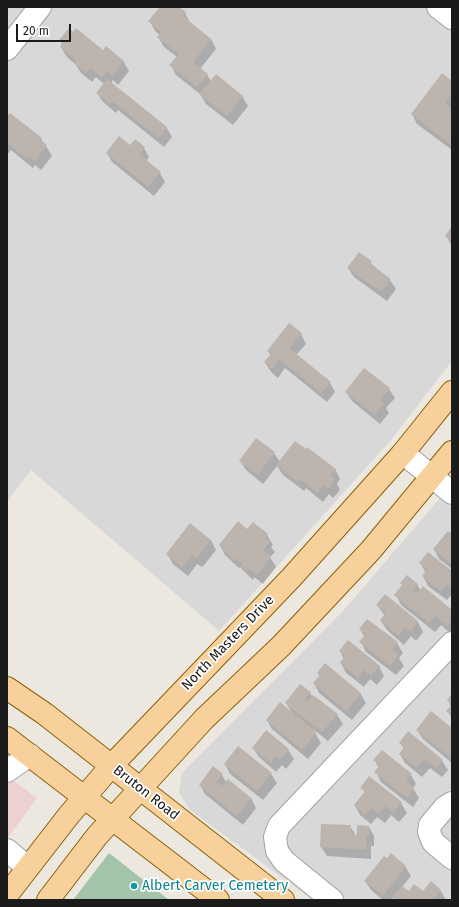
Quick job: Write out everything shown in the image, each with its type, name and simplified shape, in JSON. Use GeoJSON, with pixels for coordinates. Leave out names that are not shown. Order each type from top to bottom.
{"type":"FeatureCollection","features":[{"type":"Feature","properties":{"kind":"main road","name":"North Masters Drive"},"geometry":{"type":"LineString","coordinates":[[7,895],[27,867],[112,765],[291,578],[402,453],[452,392]]}},
{"type":"Feature","properties":{"kind":"main road"},"geometry":{"type":"LineString","coordinates":[[48,900],[97,836],[204,719],[281,646],[371,550],[452,452]]}},
{"type":"Feature","properties":{"kind":"main road","name":"Bruton Road"},"geometry":{"type":"LineString","coordinates":[[7,688],[45,714],[112,765],[284,900]]}},
{"type":"Feature","properties":{"kind":"main road"},"geometry":{"type":"LineString","coordinates":[[7,738],[218,900]]}},
{"type":"Feature","properties":{"kind":"street"},"geometry":{"type":"LineString","coordinates":[[7,49],[40,7]]}},
{"type":"Feature","properties":{"kind":"street"},"geometry":{"type":"LineString","coordinates":[[438,7],[452,18]]}},
{"type":"Feature","properties":{"kind":"street"},"geometry":{"type":"LineString","coordinates":[[402,453],[452,494]]}},
{"type":"Feature","properties":{"kind":"street"},"geometry":{"type":"LineString","coordinates":[[332,900],[280,856],[275,843],[279,826],[452,643]]}},
{"type":"Feature","properties":{"kind":"street"},"geometry":{"type":"LineString","coordinates":[[7,771],[30,755]]}},
{"type":"Feature","properties":{"kind":"street"},"geometry":{"type":"LineString","coordinates":[[452,803],[445,808],[430,826],[429,832],[433,842],[452,858]]}},
{"type":"Feature","properties":{"kind":"street"},"geometry":{"type":"LineString","coordinates":[[7,850],[27,867]]}},
{"type":"Feature","properties":{"kind":"shaded area"},"geometry":{"type":"Polygon","coordinates":[[[7,7],[452,7],[452,361],[391,440],[219,631],[31,470],[7,502],[7,7]]]}},
{"type":"Feature","properties":{"kind":"shaded area"},"geometry":{"type":"Polygon","coordinates":[[[452,484],[452,900],[313,900],[190,810],[179,792],[182,773],[343,611],[452,484]]]}},
{"type":"Feature","properties":{"kind":"shaded area"},"geometry":{"type":"Polygon","coordinates":[[[7,776],[37,798],[7,839],[7,776]]]}},
{"type":"Feature","properties":{"kind":"green space"},"geometry":{"type":"Polygon","coordinates":[[[109,853],[169,900],[73,900],[109,853]]]}},
{"type":"Feature","properties":{"kind":"building"},"geometry":{"type":"Polygon","coordinates":[[[160,7],[179,7],[186,12],[183,16],[211,39],[193,62],[208,74],[197,87],[169,65],[179,54],[157,37],[161,32],[148,21],[160,7]]]}},
{"type":"Feature","properties":{"kind":"building"},"geometry":{"type":"Polygon","coordinates":[[[69,28],[73,32],[76,28],[103,50],[106,46],[124,61],[112,76],[107,71],[102,78],[90,68],[86,73],[74,63],[76,60],[60,47],[62,43],[59,40],[69,28]]]}},
{"type":"Feature","properties":{"kind":"building"},"geometry":{"type":"Polygon","coordinates":[[[442,73],[452,81],[452,94],[445,103],[452,108],[452,146],[411,114],[442,73]]]}},
{"type":"Feature","properties":{"kind":"building"},"geometry":{"type":"Polygon","coordinates":[[[216,74],[243,96],[227,116],[199,94],[216,74]]]}},
{"type":"Feature","properties":{"kind":"building"},"geometry":{"type":"Polygon","coordinates":[[[107,79],[167,127],[159,138],[112,101],[110,104],[96,93],[107,79]]]}},
{"type":"Feature","properties":{"kind":"building"},"geometry":{"type":"Polygon","coordinates":[[[10,113],[42,138],[40,140],[47,145],[35,161],[29,156],[27,159],[7,143],[7,116],[10,113]]]}},
{"type":"Feature","properties":{"kind":"building"},"geometry":{"type":"Polygon","coordinates":[[[119,136],[130,145],[135,139],[145,147],[139,154],[161,172],[148,187],[106,153],[119,136]]]}},
{"type":"Feature","properties":{"kind":"building"},"geometry":{"type":"Polygon","coordinates":[[[452,226],[452,242],[445,236],[452,226]]]}},
{"type":"Feature","properties":{"kind":"building"},"geometry":{"type":"Polygon","coordinates":[[[359,252],[372,261],[370,264],[391,279],[381,292],[347,268],[359,252]]]}},
{"type":"Feature","properties":{"kind":"building"},"geometry":{"type":"Polygon","coordinates":[[[289,323],[302,333],[289,348],[331,382],[321,393],[279,359],[272,369],[264,362],[271,354],[267,351],[289,323]]]}},
{"type":"Feature","properties":{"kind":"building"},"geometry":{"type":"Polygon","coordinates":[[[364,368],[390,388],[380,400],[384,403],[375,415],[345,392],[364,368]]]}},
{"type":"Feature","properties":{"kind":"building"},"geometry":{"type":"Polygon","coordinates":[[[256,438],[275,452],[258,475],[239,461],[256,438]]]}},
{"type":"Feature","properties":{"kind":"building"},"geometry":{"type":"Polygon","coordinates":[[[295,441],[306,449],[307,447],[336,469],[330,475],[335,479],[328,489],[323,485],[318,493],[300,479],[298,482],[276,465],[295,441]]]}},
{"type":"Feature","properties":{"kind":"building"},"geometry":{"type":"Polygon","coordinates":[[[238,521],[247,529],[253,522],[268,534],[265,538],[270,542],[263,550],[271,557],[257,575],[249,568],[247,571],[241,566],[242,564],[234,558],[233,560],[219,545],[238,521]]]}},
{"type":"Feature","properties":{"kind":"building"},"geometry":{"type":"Polygon","coordinates":[[[190,523],[211,540],[196,558],[192,555],[182,567],[166,554],[190,523]]]}},
{"type":"Feature","properties":{"kind":"building"},"geometry":{"type":"Polygon","coordinates":[[[448,531],[452,534],[452,565],[433,549],[448,531]]]}},
{"type":"Feature","properties":{"kind":"building"},"geometry":{"type":"Polygon","coordinates":[[[428,552],[452,571],[452,588],[447,584],[441,592],[422,576],[427,569],[419,563],[428,552]]]}},
{"type":"Feature","properties":{"kind":"building"},"geometry":{"type":"Polygon","coordinates":[[[407,575],[418,584],[413,590],[417,593],[423,586],[452,610],[452,620],[447,626],[435,616],[429,623],[394,595],[402,585],[400,583],[407,575]]]}},
{"type":"Feature","properties":{"kind":"building"},"geometry":{"type":"Polygon","coordinates":[[[385,594],[418,621],[410,632],[405,627],[399,636],[380,620],[386,613],[376,605],[385,594]]]}},
{"type":"Feature","properties":{"kind":"building"},"geometry":{"type":"Polygon","coordinates":[[[367,619],[398,642],[392,650],[399,655],[390,666],[359,642],[366,634],[359,629],[367,619]]]}},
{"type":"Feature","properties":{"kind":"building"},"geometry":{"type":"Polygon","coordinates":[[[348,640],[380,666],[371,676],[364,670],[358,678],[340,663],[345,656],[339,651],[348,640]]]}},
{"type":"Feature","properties":{"kind":"building"},"geometry":{"type":"Polygon","coordinates":[[[325,663],[361,693],[346,711],[313,683],[320,675],[317,673],[325,663]]]}},
{"type":"Feature","properties":{"kind":"building"},"geometry":{"type":"Polygon","coordinates":[[[300,684],[311,692],[305,699],[308,701],[313,695],[338,714],[322,732],[285,703],[300,684]]]}},
{"type":"Feature","properties":{"kind":"building"},"geometry":{"type":"Polygon","coordinates":[[[452,693],[452,705],[447,700],[452,693]]]}},
{"type":"Feature","properties":{"kind":"building"},"geometry":{"type":"Polygon","coordinates":[[[280,702],[316,732],[302,750],[266,720],[280,702]]]}},
{"type":"Feature","properties":{"kind":"building"},"geometry":{"type":"Polygon","coordinates":[[[452,705],[452,716],[446,711],[452,705]]]}},
{"type":"Feature","properties":{"kind":"building"},"geometry":{"type":"Polygon","coordinates":[[[431,711],[452,728],[452,759],[416,730],[431,711]]]}},
{"type":"Feature","properties":{"kind":"building"},"geometry":{"type":"Polygon","coordinates":[[[266,730],[289,749],[280,760],[276,756],[271,763],[252,748],[266,730]]]}},
{"type":"Feature","properties":{"kind":"building"},"geometry":{"type":"Polygon","coordinates":[[[408,731],[443,760],[436,768],[424,759],[417,768],[399,754],[404,747],[399,743],[408,731]]]}},
{"type":"Feature","properties":{"kind":"building"},"geometry":{"type":"Polygon","coordinates":[[[238,746],[272,773],[257,791],[224,764],[238,746]]]}},
{"type":"Feature","properties":{"kind":"building"},"geometry":{"type":"Polygon","coordinates":[[[382,750],[412,774],[406,781],[414,788],[407,798],[374,772],[380,765],[373,760],[382,750]]]}},
{"type":"Feature","properties":{"kind":"building"},"geometry":{"type":"Polygon","coordinates":[[[213,766],[223,774],[217,781],[222,786],[228,779],[251,798],[237,816],[199,785],[213,766]]]}},
{"type":"Feature","properties":{"kind":"building"},"geometry":{"type":"Polygon","coordinates":[[[369,776],[402,802],[393,813],[385,806],[379,814],[371,808],[365,815],[354,805],[365,791],[360,788],[369,776]]]}},
{"type":"Feature","properties":{"kind":"building"},"geometry":{"type":"Polygon","coordinates":[[[321,824],[351,825],[351,834],[357,835],[357,825],[369,826],[369,836],[366,836],[366,850],[320,847],[321,824]]]}},
{"type":"Feature","properties":{"kind":"building"},"geometry":{"type":"Polygon","coordinates":[[[391,853],[406,866],[383,896],[364,881],[384,856],[387,858],[391,853]]]}},
{"type":"Feature","properties":{"kind":"building"},"geometry":{"type":"Polygon","coordinates":[[[431,881],[441,890],[433,900],[396,900],[393,897],[402,886],[409,891],[414,884],[423,891],[431,881]]]}},
{"type":"Feature","properties":{"kind":"place","name":"Albert Carver Cemetery"},"geometry":{"type":"Point","coordinates":[134,886]}}]}
